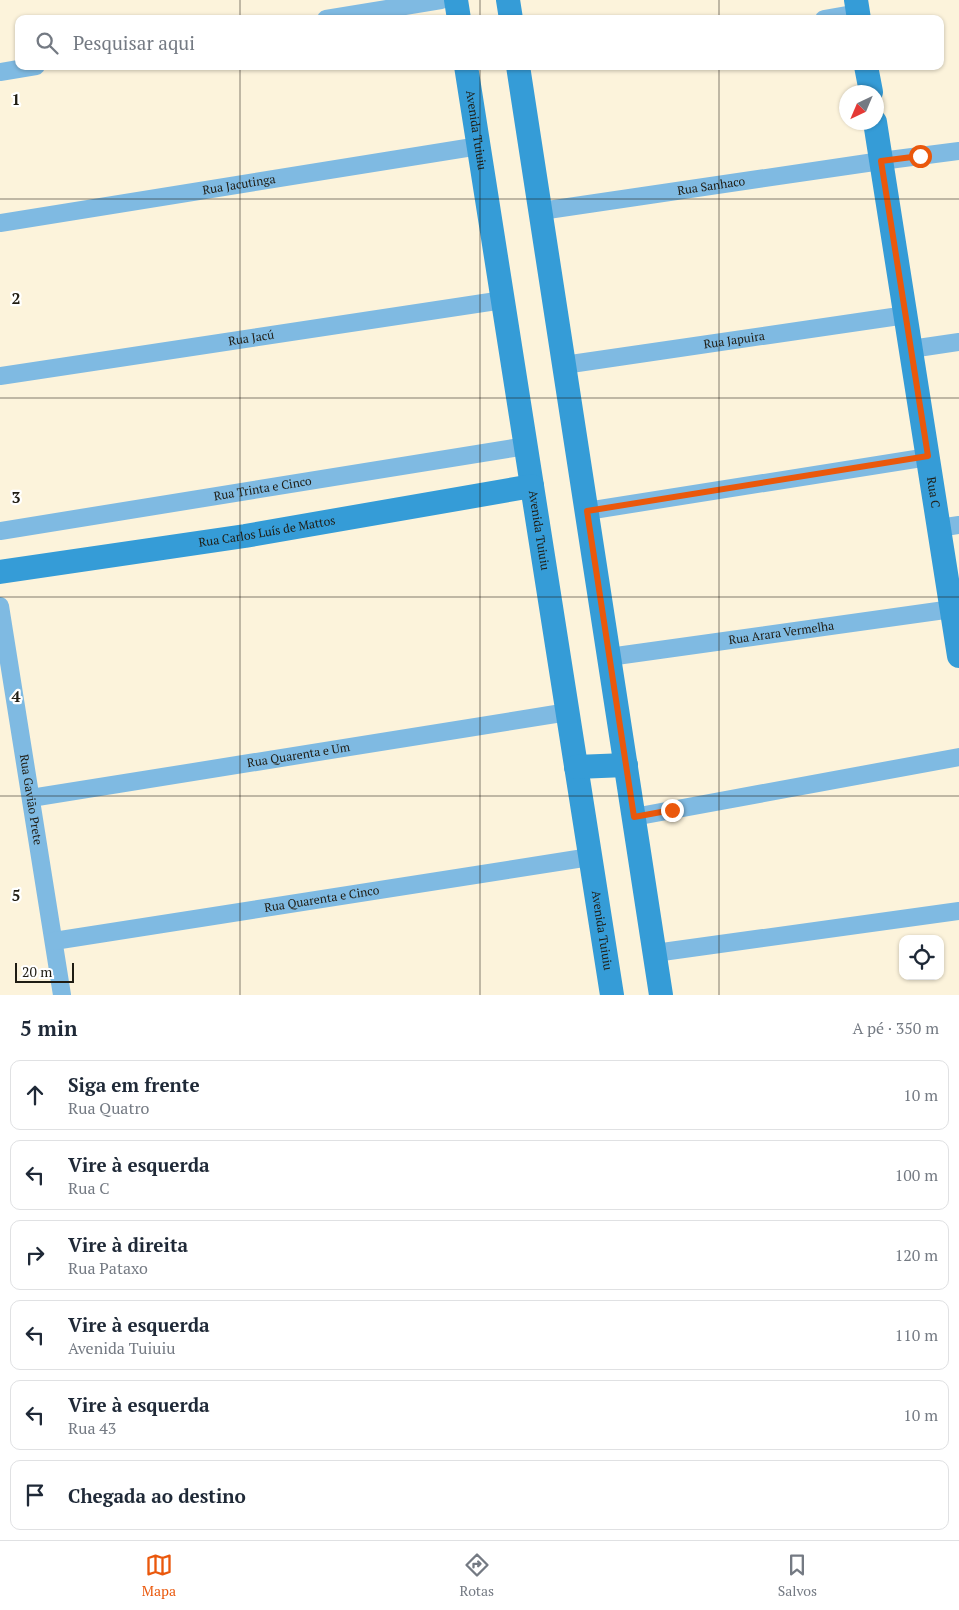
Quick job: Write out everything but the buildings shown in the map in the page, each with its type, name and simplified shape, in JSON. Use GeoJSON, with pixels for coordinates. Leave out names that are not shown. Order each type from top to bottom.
{"type":"FeatureCollection","features":[{"type":"Feature","properties":{"kind":"main road"},"geometry":{"type":"LineString","coordinates":[[456,0],[458,15]]}},
{"type":"Feature","properties":{"kind":"main road"},"geometry":{"type":"LineString","coordinates":[[508,0],[510,15]]}},
{"type":"Feature","properties":{"kind":"main road","name":"Avenida Tuiuiu"},"geometry":{"type":"LineString","coordinates":[[467,70],[612,995]]}},
{"type":"Feature","properties":{"kind":"main road"},"geometry":{"type":"LineString","coordinates":[[523,70],[541,212],[661,995]]}},
{"type":"Feature","properties":{"kind":"main road"},"geometry":{"type":"LineString","coordinates":[[867,70],[870,85]]}},
{"type":"Feature","properties":{"kind":"main road","name":"Rua C"},"geometry":{"type":"LineString","coordinates":[[876,130],[928,456],[949,527],[952,609],[959,656]]}},
{"type":"Feature","properties":{"kind":"main road","name":"Rua Carlos Luís de Mattos"},"geometry":{"type":"LineString","coordinates":[[0,572],[245,536],[532,486]]}},
{"type":"Feature","properties":{"kind":"main road"},"geometry":{"type":"LineString","coordinates":[[576,768],[626,765]]}},
{"type":"Feature","properties":{"kind":"street"},"geometry":{"type":"LineString","coordinates":[[350,15],[441,0]]}},
{"type":"Feature","properties":{"kind":"street"},"geometry":{"type":"LineString","coordinates":[[841,15],[858,11]]}},
{"type":"Feature","properties":{"kind":"street"},"geometry":{"type":"LineString","coordinates":[[0,72],[15,70]]}},
{"type":"Feature","properties":{"kind":"street","name":"Rua Jacutinga"},"geometry":{"type":"LineString","coordinates":[[0,223],[479,146]]}},
{"type":"Feature","properties":{"kind":"street","name":"Rua Sanhaco"},"geometry":{"type":"LineString","coordinates":[[541,212],[959,151]]}},
{"type":"Feature","properties":{"kind":"street","name":"Rua Jacú"},"geometry":{"type":"LineString","coordinates":[[0,376],[503,300]]}},
{"type":"Feature","properties":{"kind":"street","name":"Rua Japuira"},"geometry":{"type":"LineString","coordinates":[[564,365],[906,315]]}},
{"type":"Feature","properties":{"kind":"street"},"geometry":{"type":"LineString","coordinates":[[911,349],[959,342]]}},
{"type":"Feature","properties":{"kind":"street","name":"Rua Trinta e Cinco"},"geometry":{"type":"LineString","coordinates":[[0,531],[526,446]]}},
{"type":"Feature","properties":{"kind":"street"},"geometry":{"type":"LineString","coordinates":[[587,511],[928,456]]}},
{"type":"Feature","properties":{"kind":"street","name":"Rua Gavião Prete"},"geometry":{"type":"LineString","coordinates":[[0,606],[62,995]]}},
{"type":"Feature","properties":{"kind":"street","name":"Rua Arara Vermelha"},"geometry":{"type":"LineString","coordinates":[[609,657],[952,609]]}},
{"type":"Feature","properties":{"kind":"street","name":"Rua Quarenta e Um"},"geometry":{"type":"LineString","coordinates":[[31,798],[568,712]]}},
{"type":"Feature","properties":{"kind":"street"},"geometry":{"type":"LineString","coordinates":[[634,817],[959,757]]}},
{"type":"Feature","properties":{"kind":"street","name":"Rua Quarenta e Cinco"},"geometry":{"type":"LineString","coordinates":[[54,941],[590,857]]}},
{"type":"Feature","properties":{"kind":"street"},"geometry":{"type":"LineString","coordinates":[[655,953],[959,911]]}},
{"type":"Feature","properties":{"kind":"route"},"geometry":{"type":"LineString","coordinates":[[672,810],[634,817],[587,511],[928,456],[881,161],[920,156]]}}]}
